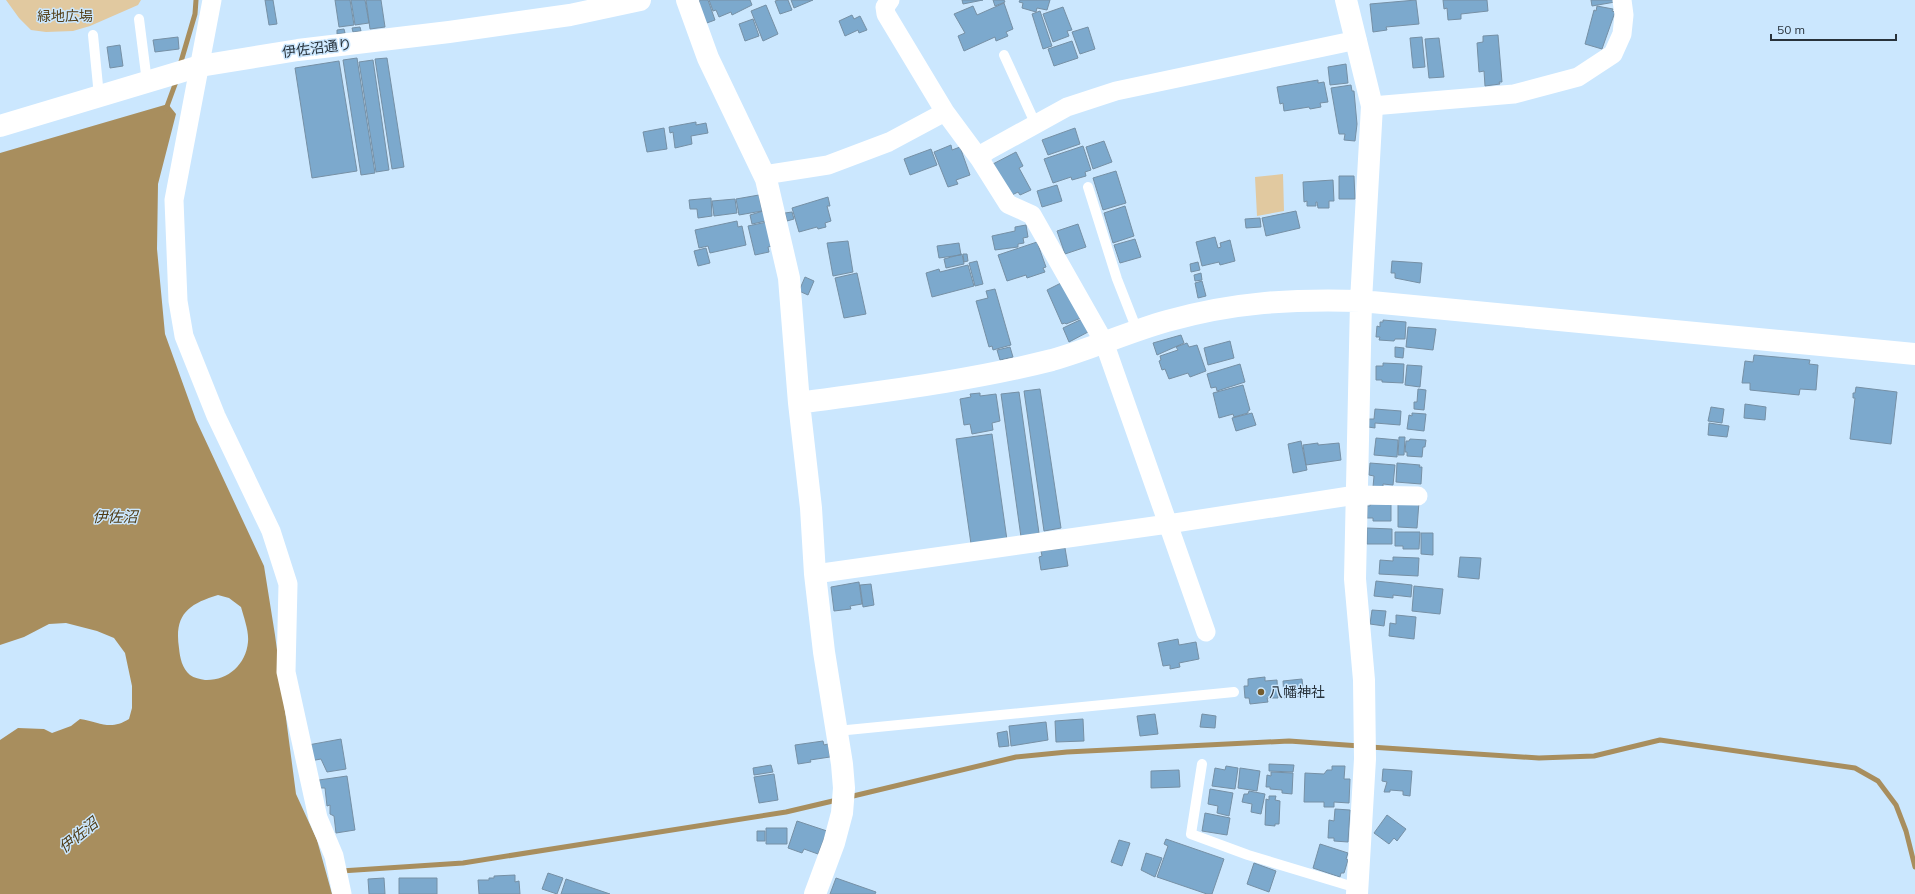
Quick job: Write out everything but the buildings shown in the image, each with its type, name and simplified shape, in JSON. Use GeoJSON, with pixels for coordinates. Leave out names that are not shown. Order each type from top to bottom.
{"type":"FeatureCollection","features":[{"type":"Feature","properties":{"kind":"street"},"geometry":{"type":"LineString","coordinates":[[212,0],[174,200],[178,301],[184,336],[216,416],[271,531],[288,584],[286,672],[318,818],[334,856],[342,894]]}},
{"type":"Feature","properties":{"kind":"street","name":"伊佐沼通り"},"geometry":{"type":"LineString","coordinates":[[0,126],[200,66],[298,50],[449,32],[570,15],[640,0]]}},
{"type":"Feature","properties":{"kind":"street"},"geometry":{"type":"LineString","coordinates":[[687,0],[708,58],[764,175],[789,278],[799,404],[811,508],[815,574],[824,652],[837,731],[844,788],[842,813],[834,843],[815,894]]}},
{"type":"Feature","properties":{"kind":"street"},"geometry":{"type":"LineString","coordinates":[[890,0],[885,7],[886,14],[945,112],[979,158],[1008,204],[1032,216],[1104,342],[1206,632]]}},
{"type":"Feature","properties":{"kind":"street"},"geometry":{"type":"LineString","coordinates":[[1346,0],[1372,106],[1361,301],[1356,495],[1355,579],[1364,680],[1365,760],[1357,891]]}},
{"type":"Feature","properties":{"kind":"street"},"geometry":{"type":"LineString","coordinates":[[1372,106],[1514,94],[1578,77],[1613,54],[1622,34],[1624,15],[1622,0]]}},
{"type":"Feature","properties":{"kind":"street"},"geometry":{"type":"LineString","coordinates":[[979,158],[987,151],[1067,107],[1116,91],[1357,40]]}},
{"type":"Feature","properties":{"kind":"street"},"geometry":{"type":"LineString","coordinates":[[764,175],[828,165],[889,142],[945,112]]}},
{"type":"Feature","properties":{"kind":"street"},"geometry":{"type":"LineString","coordinates":[[799,404],[980,376],[1054,359],[1137,330],[1225,307],[1260,302],[1309,299],[1361,301],[1915,354]]}},
{"type":"Feature","properties":{"kind":"street"},"geometry":{"type":"LineString","coordinates":[[815,574],[1168,524],[1356,495],[1418,496]]}},
{"type":"Feature","properties":{"kind":"lane"},"geometry":{"type":"LineString","coordinates":[[138,19],[147,82]]}},
{"type":"Feature","properties":{"kind":"lane"},"geometry":{"type":"LineString","coordinates":[[92,35],[99,96]]}},
{"type":"Feature","properties":{"kind":"lane"},"geometry":{"type":"LineString","coordinates":[[1004,55],[1036,125]]}},
{"type":"Feature","properties":{"kind":"lane"},"geometry":{"type":"LineString","coordinates":[[1088,187],[1117,278],[1137,330]]}},
{"type":"Feature","properties":{"kind":"lane"},"geometry":{"type":"LineString","coordinates":[[837,731],[1234,692]]}},
{"type":"Feature","properties":{"kind":"lane"},"geometry":{"type":"LineString","coordinates":[[1202,764],[1191,834],[1248,855],[1357,891]]}},
{"type":"Feature","properties":{"kind":"green space","name":"緑地広場"},"geometry":{"type":"Polygon","coordinates":[[[6,0],[141,0],[138,5],[90,26],[73,31],[46,32],[31,30],[19,18],[6,0]]]}},
{"type":"Feature","properties":{"kind":"green space"},"geometry":{"type":"Polygon","coordinates":[[[1283,174],[1284,211],[1257,216],[1255,177],[1283,174]]]}},
{"type":"Feature","properties":{"kind":"water","name":"伊佐沼"},"geometry":{"type":"Polygon","coordinates":[[[168,104],[176,114],[158,184],[157,249],[165,334],[196,420],[264,566],[275,635],[296,794],[317,840],[332,894],[0,894],[0,740],[18,728],[44,729],[52,733],[71,726],[80,719],[105,725],[122,723],[129,719],[132,708],[132,686],[125,653],[114,638],[97,631],[66,623],[49,624],[24,637],[0,645],[0,153],[168,104]],[[218,595],[199,602],[185,612],[181,619],[178,637],[180,655],[185,669],[193,677],[205,680],[221,678],[234,670],[244,658],[248,642],[246,624],[241,607],[229,598],[218,595]]]}},
{"type":"Feature","properties":{"kind":"waterway"},"geometry":{"type":"LineString","coordinates":[[180,65],[195,14],[196,0]]}},
{"type":"Feature","properties":{"kind":"waterway"},"geometry":{"type":"LineString","coordinates":[[166,109],[177,79]]}},
{"type":"Feature","properties":{"kind":"waterway"},"geometry":{"type":"LineString","coordinates":[[1370,747],[1539,758],[1594,756],[1660,740],[1855,768],[1878,781],[1896,805],[1906,831],[1915,867]]}},
{"type":"Feature","properties":{"kind":"waterway"},"geometry":{"type":"LineString","coordinates":[[849,797],[1016,757],[1067,752],[1289,741],[1360,746]]}},
{"type":"Feature","properties":{"kind":"waterway"},"geometry":{"type":"LineString","coordinates":[[341,871],[463,863],[786,812],[837,800]]}},
{"type":"Feature","properties":{"kind":"place","name":"八幡神社"},"geometry":{"type":"Point","coordinates":[1261,692]}}]}
